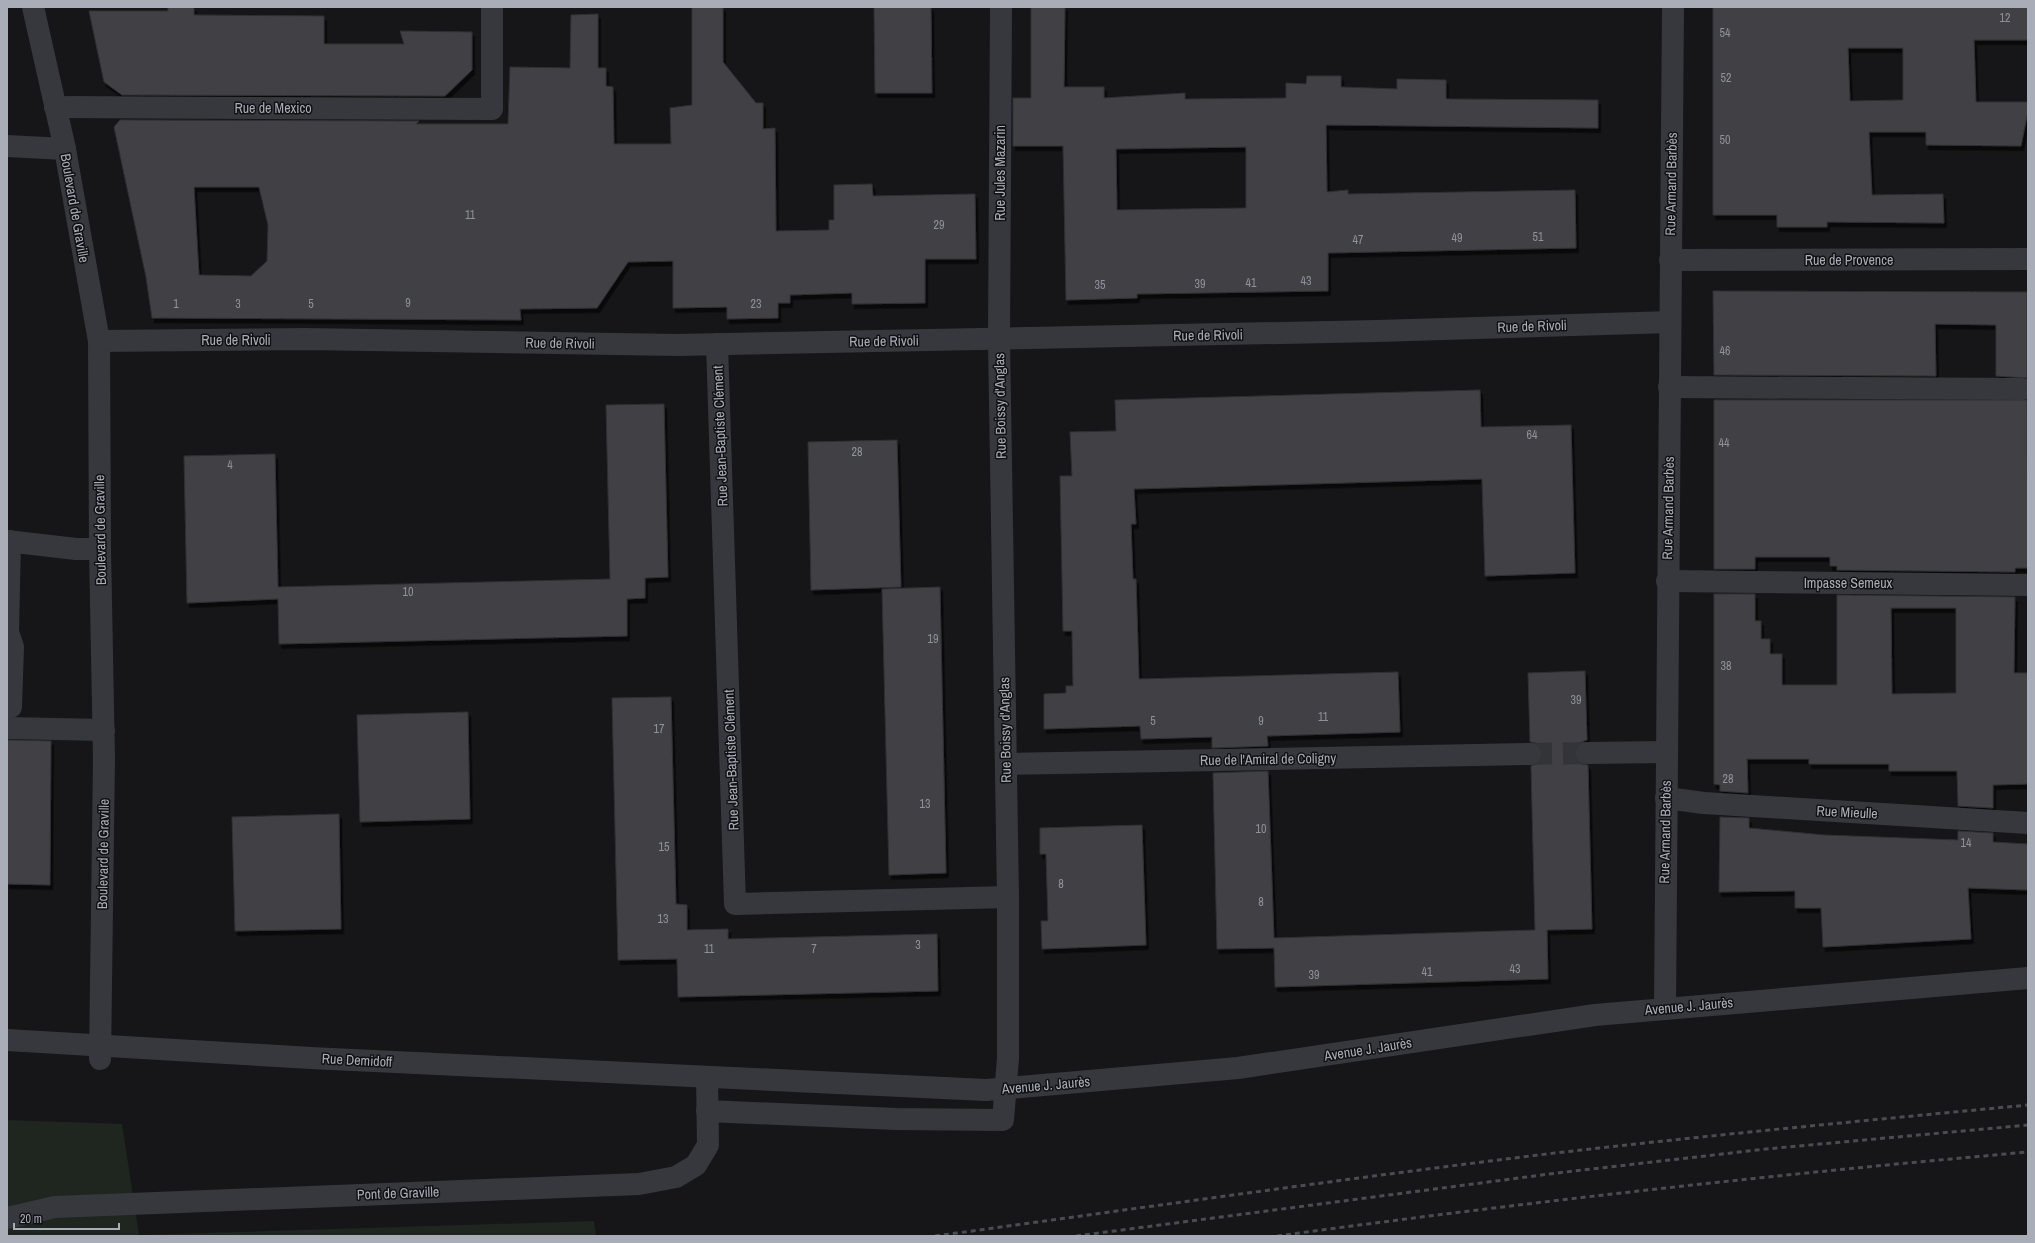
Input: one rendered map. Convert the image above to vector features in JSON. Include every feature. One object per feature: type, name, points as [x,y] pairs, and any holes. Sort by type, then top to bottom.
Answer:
[{"type":"street","name":"Boulevard de Graville","points":[[33,7],[65,149],[99,341],[100,549],[104,730],[100,1052]]},
{"type":"street","name":"Rue de Mexico","points":[[55,107],[492,109],[492,7]]},
{"type":"street","name":"Rue Jules Mazarin","points":[[999,339],[1001,7]]},
{"type":"street","name":"Rue Armand Barbès","points":[[1665,1008],[1667,582],[1673,7]]},
{"type":"street","points":[[7,146],[65,149]]},
{"type":"street","name":"Rue de Provence","points":[[1670,260],[2028,259]]},
{"type":"street","name":"Rue de Rivoli","points":[[99,341],[305,339],[717,344],[999,339],[1670,322]]},
{"type":"street","name":"Rue Boissy d'Anglas","points":[[707,1112],[896,1119],[1003,1120],[1008,1058],[1008,897],[999,339]]},
{"type":"street","name":"Rue Jean-Baptiste Clément","points":[[717,344],[736,904],[1008,897]]},
{"type":"street","points":[[1669,387],[2022,389]]},
{"type":"street","points":[[12,707],[13,647],[8,632],[9,541],[76,549],[100,549]]},
{"type":"street","name":"Impasse Semeux","points":[[1667,582],[2028,585]]},
{"type":"street","points":[[7,728],[104,730]]},
{"type":"street","points":[[1588,753],[1666,752]]},
{"type":"street","name":"Rue de l'Amiral de Coligny","points":[[1006,764],[1530,754]]},
{"type":"street","name":"Rue Mieulle","points":[[1666,798],[1704,803],[2028,823]]},
{"type":"street","name":"Avenue J. Jaurès","points":[[707,1077],[986,1090],[1238,1068],[1595,1015],[2028,978]]},
{"type":"street","name":"Rue Demidoff","points":[[7,1040],[100,1052],[707,1077]]},
{"type":"street","name":"Pont de Graville","points":[[7,1218],[55,1207],[639,1184],[676,1177],[696,1165],[708,1145],[707,1077]]},
{"type":"shaded area","points":[[7,1120],[122,1124],[139,1235],[594,1221],[596,1236],[7,1236]]},
{"type":"building","points":[[168,7],[194,7],[194,15],[324,16],[324,44],[404,44],[400,31],[472,32],[472,70],[445,96],[122,95],[104,82],[89,11],[168,11]]},
{"type":"building","points":[[692,7],[723,7],[723,62],[756,103],[763,103],[763,129],[775,128],[776,231],[829,230],[829,220],[834,220],[834,185],[872,184],[873,196],[975,194],[976,259],[925,259],[925,303],[852,304],[852,293],[790,295],[790,303],[778,303],[778,318],[727,319],[727,307],[673,308],[673,261],[628,262],[597,308],[520,309],[521,320],[152,318],[146,277],[114,127],[120,120],[419,121],[416,124],[508,124],[510,67],[570,68],[571,15],[598,14],[598,68],[606,68],[606,86],[613,87],[614,144],[671,144],[670,108],[692,105]],"holes":[[[194,187],[259,187],[268,225],[267,261],[251,276],[199,275]]]},
{"type":"building","points":[[874,7],[931,7],[932,93],[875,93]]},
{"type":"building","points":[[1031,7],[1065,7],[1064,87],[1104,87],[1104,98],[1185,93],[1185,99],[1286,98],[1286,83],[1306,84],[1307,76],[1341,76],[1341,87],[1397,89],[1397,79],[1446,80],[1446,99],[1598,100],[1598,128],[1326,125],[1327,192],[1348,190],[1348,194],[1575,190],[1576,248],[1328,253],[1328,291],[1137,294],[1137,298],[1066,300],[1063,146],[1013,146],[1013,98],[1031,98]],"holes":[[[1246,147],[1246,208],[1117,210],[1116,149]]]},
{"type":"building","points":[[1713,7],[2028,7],[2028,40],[1974,40],[1976,102],[2028,102],[2028,111],[2021,146],[1926,145],[1926,132],[1869,132],[1872,195],[1943,194],[1944,223],[1827,222],[1827,227],[1777,227],[1777,215],[1713,215]],"holes":[[[1848,48],[1903,48],[1903,100],[1850,101]]]},
{"type":"building","points":[[1713,291],[2027,292],[2027,378],[1996,376],[1996,325],[1935,324],[1936,376],[1714,375]]},
{"type":"building","points":[[1480,390],[1481,427],[1571,425],[1575,573],[1485,576],[1482,479],[1134,489],[1136,524],[1131,524],[1133,579],[1136,579],[1139,679],[1398,672],[1400,732],[1267,736],[1268,746],[1212,748],[1212,737],[1141,739],[1140,726],[1044,729],[1044,694],[1066,693],[1066,686],[1073,686],[1072,631],[1063,631],[1060,476],[1072,476],[1070,432],[1116,431],[1115,400]]},
{"type":"building","points":[[1714,400],[2027,400],[2028,568],[2015,568],[2015,572],[1837,570],[1837,566],[1830,566],[1830,557],[1755,557],[1755,569],[1714,569]]},
{"type":"building","points":[[664,404],[668,577],[645,578],[645,598],[627,599],[627,636],[279,644],[278,599],[187,603],[184,456],[275,454],[278,587],[610,579],[606,405]]},
{"type":"building","points":[[897,440],[901,587],[811,590],[808,442]]},
{"type":"building","points":[[940,587],[946,873],[889,875],[882,589]]},
{"type":"building","points":[[1714,594],[1755,594],[1755,621],[1761,621],[1761,639],[1770,639],[1770,654],[1782,654],[1782,685],[1837,685],[1837,595],[2015,597],[2014,673],[2028,673],[2028,784],[1993,785],[1993,808],[1958,806],[1957,771],[1889,771],[1889,764],[1809,764],[1809,759],[1747,759],[1748,793],[1720,791],[1720,785],[1714,784]],"holes":[[[1891,608],[1956,608],[1956,693],[1892,694]]]},
{"type":"building","points":[[1585,671],[1587,740],[1581,742],[1576,747],[1575,754],[1576,759],[1581,764],[1588,765],[1592,929],[1547,930],[1548,979],[1275,987],[1274,948],[1217,949],[1213,773],[1268,771],[1274,938],[1535,930],[1531,766],[1537,764],[1541,760],[1542,753],[1541,748],[1536,743],[1530,742],[1528,673]]},
{"type":"building","points":[[671,697],[676,904],[687,905],[687,930],[728,929],[728,939],[937,934],[938,991],[678,997],[677,959],[618,960],[612,698]]},
{"type":"building","points":[[468,712],[470,819],[360,822],[357,715]]},
{"type":"building","points":[[7,740],[51,741],[50,885],[7,884]]},
{"type":"building","points":[[339,814],[341,929],[235,931],[232,817]]},
{"type":"building","points":[[1720,817],[1749,818],[1749,828],[1824,835],[1958,840],[1958,831],[1993,833],[1993,842],[2028,844],[2028,890],[1968,888],[1971,939],[1823,947],[1821,908],[1795,908],[1795,891],[1719,892]]},
{"type":"building","points":[[1142,825],[1146,945],[1042,949],[1041,921],[1048,921],[1046,854],[1040,854],[1040,828]]},
{"type":"tunnel","points":[[1530,754],[1587,753]]},
{"type":"railway","points":[[935,1236],[1555,1153],[2028,1105]]},
{"type":"railway","points":[[1076,1236],[1557,1173],[1766,1149],[2028,1125]]},
{"type":"railway","points":[[1277,1236],[1652,1190],[2028,1152]]}]
